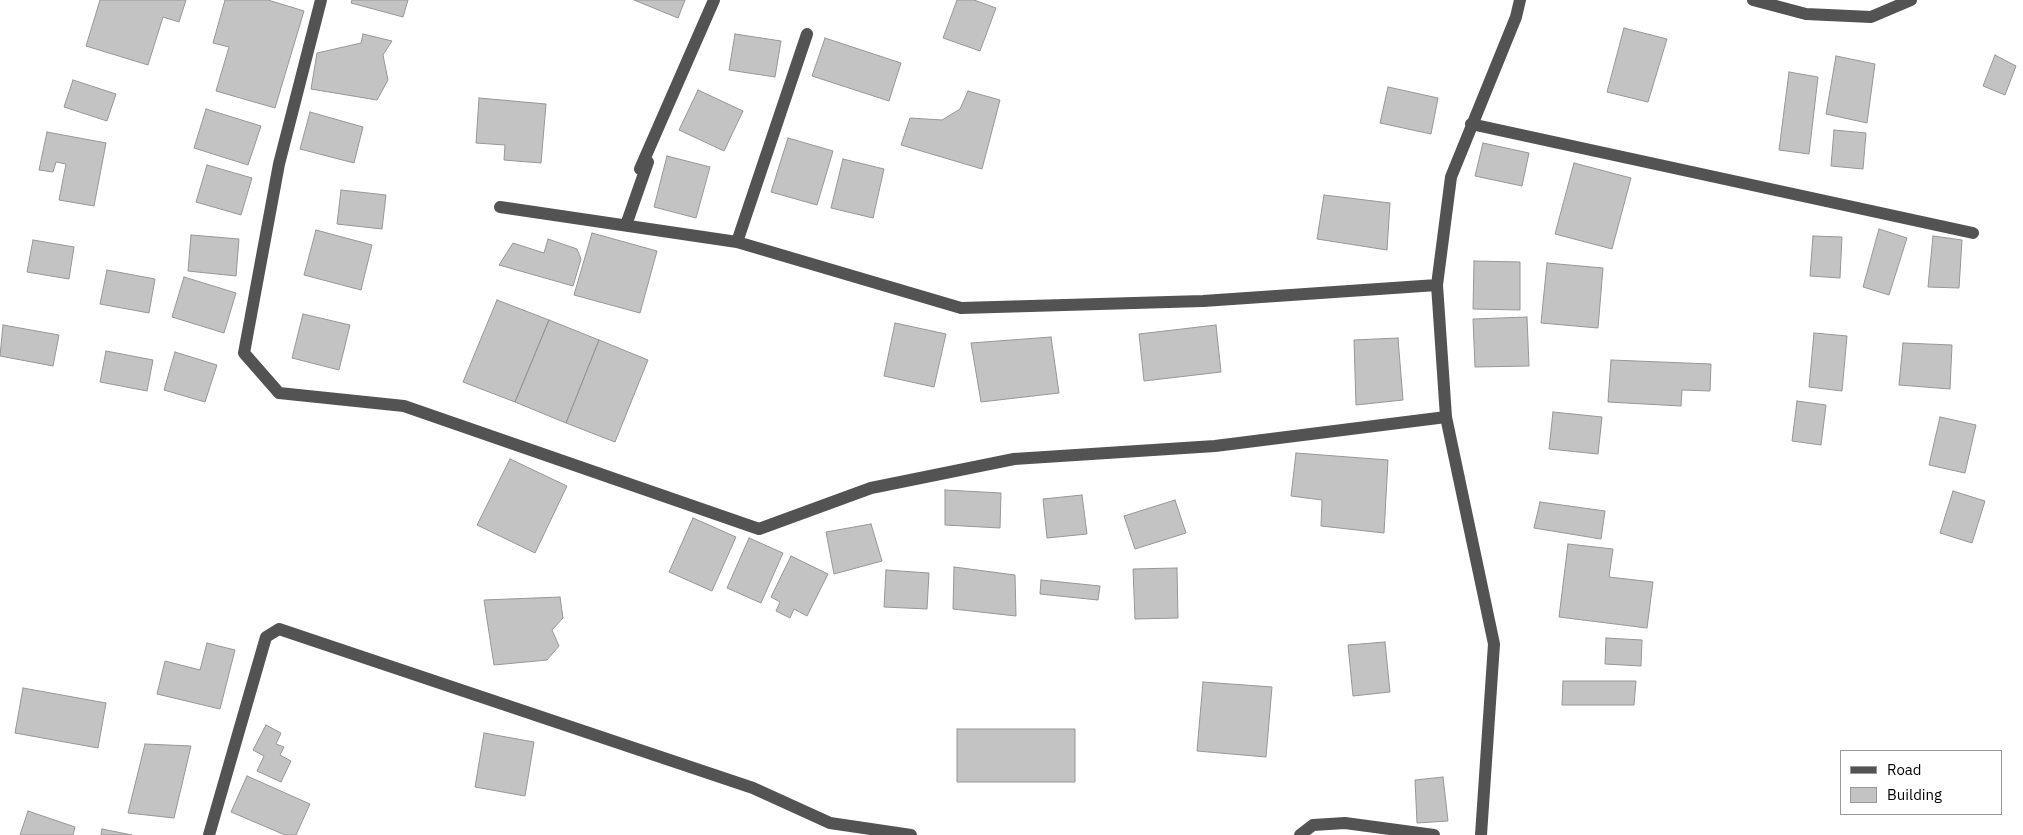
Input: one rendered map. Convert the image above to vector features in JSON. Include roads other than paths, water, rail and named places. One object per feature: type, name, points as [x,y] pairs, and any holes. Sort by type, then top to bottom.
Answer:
[{"type":"street","points":[[321,0],[279,164],[244,352],[279,394],[404,406],[759,529],[872,488],[1014,459],[1215,446],[1446,417]]},
{"type":"street","points":[[640,169],[714,0]]},
{"type":"street","points":[[1481,835],[1494,644],[1446,417],[1437,285],[1451,177],[1516,17],[1520,0]]},
{"type":"street","points":[[1753,0],[1806,14],[1871,17],[1911,0]]},
{"type":"street","points":[[737,242],[807,34]]},
{"type":"street","points":[[626,225],[670,101]]},
{"type":"street","points":[[1471,124],[1973,233]]},
{"type":"street","points":[[500,207],[737,242],[961,308],[1203,301],[1437,285]]},
{"type":"street","points":[[208,835],[266,637],[279,629],[753,788],[830,823],[911,835]]},
{"type":"street","points":[[1300,835],[1313,826],[1345,823],[1434,835]]}]
